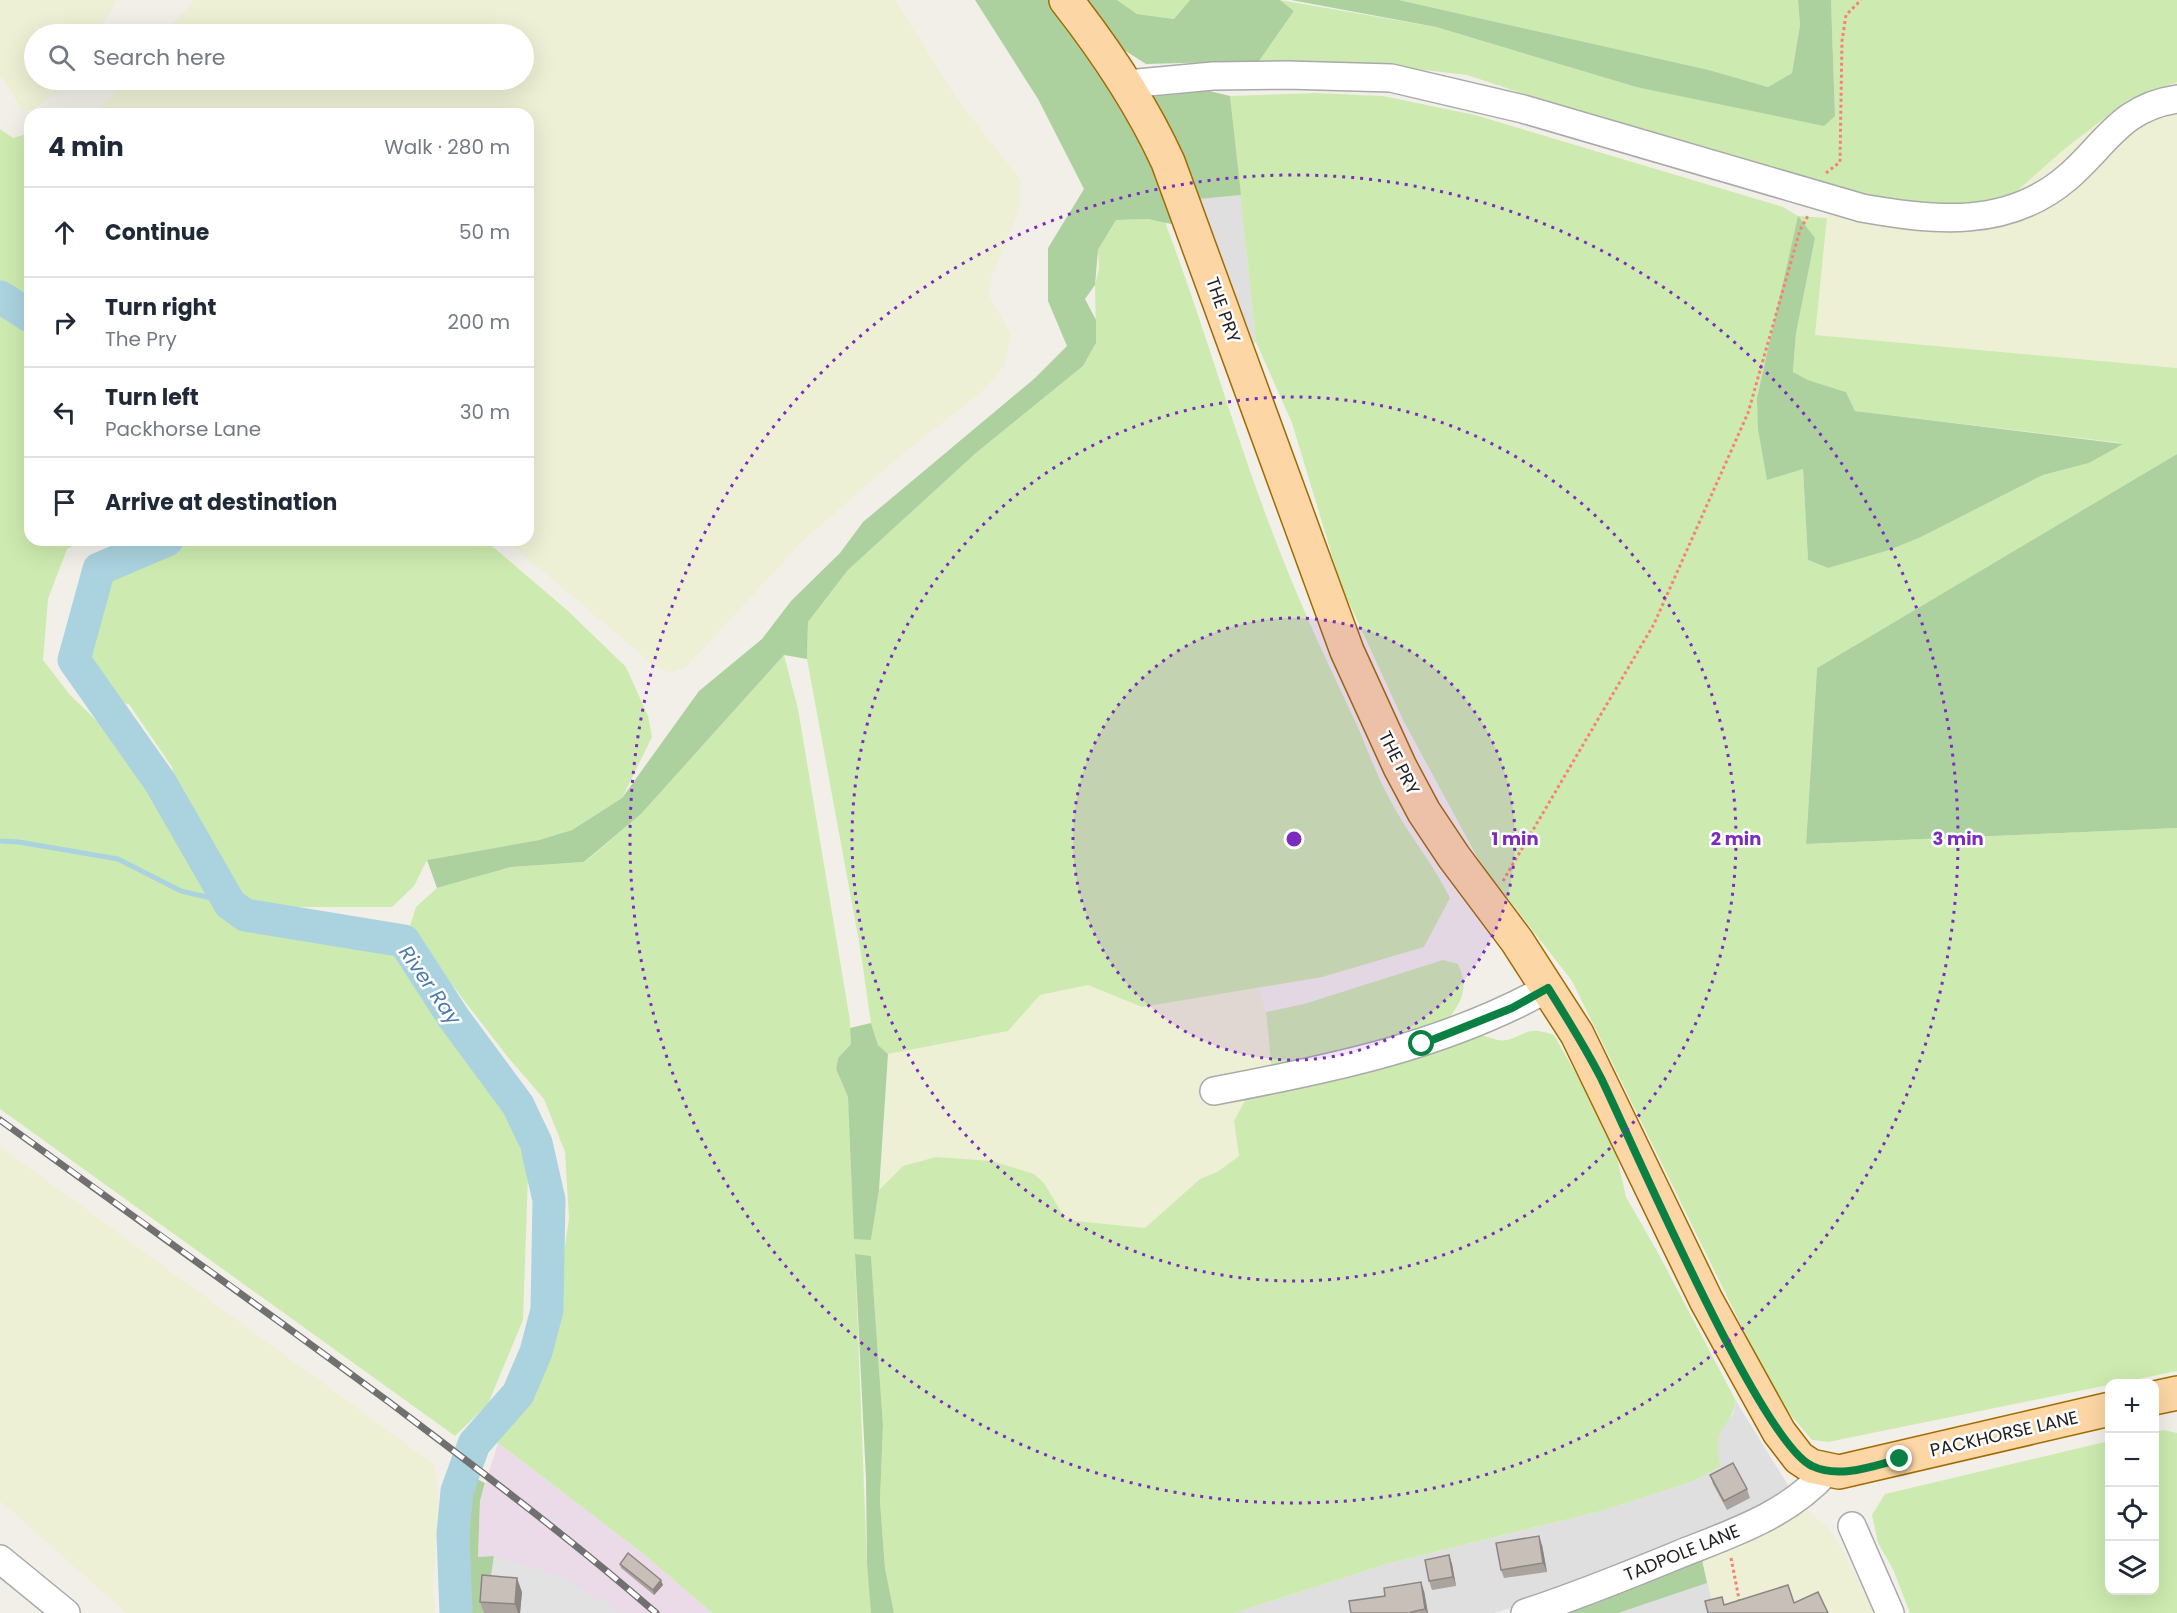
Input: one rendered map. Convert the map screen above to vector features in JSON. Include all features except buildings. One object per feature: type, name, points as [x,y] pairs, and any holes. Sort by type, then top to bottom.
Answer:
[{"type":"main road","name":"THE PRY","points":[[1066,0],[1127,84],[1150,122],[1168,162],[1339,629],[1373,711],[1424,812],[1548,988],[1577,1034],[1600,1077],[1706,1300],[1752,1387],[1779,1432],[1799,1458],[1827,1472]]},
{"type":"main road","points":[[2159,1397],[2177,1393]]},
{"type":"main road","name":"PACKHORSE LANE","points":[[1827,1472],[1871,1466],[2105,1410]]},
{"type":"street","points":[[1127,84],[1213,76],[1287,75],[1391,78],[1523,109],[1822,197],[1915,218],[1960,219],[1990,216],[2038,200],[2068,177],[2117,124],[2139,110],[2162,101],[2177,99]]},
{"type":"street","points":[[1214,1091],[1367,1060],[1422,1044],[1512,1008],[1548,988]]},
{"type":"street","name":"TADPOLE LANE","points":[[1524,1613],[1636,1572],[1773,1515],[1798,1500],[1827,1472]]},
{"type":"street","points":[[1852,1526],[1890,1613]]},
{"type":"street","points":[[0,1559],[66,1613]]},
{"type":"path","points":[[1487,901],[1502,883],[1654,624],[1748,413],[1800,230],[1822,197],[1823,176],[1840,162],[1842,42],[1846,15],[1861,0]]},
{"type":"path","points":[[1727,1535],[1742,1613]]},
{"type":"shaded area","points":[[1241,195],[1256,342],[1249,345],[1189,200]]},
{"type":"shaded area","points":[[1736,1401],[1791,1490],[1730,1522],[1521,1605],[1494,1613],[1234,1613],[1390,1563],[1605,1510],[1694,1481],[1721,1466],[1716,1448],[1717,1435],[1733,1414]]},
{"type":"shaded area","points":[[498,1443],[641,1552],[712,1613],[485,1613],[478,1557],[480,1501]]},
{"type":"shaded area","points":[[494,1556],[561,1577],[622,1613],[520,1613],[522,1592],[490,1589]]},
{"type":"shaded area","points":[[1702,1560],[1715,1613],[1561,1613],[1635,1586]]},
{"type":"green space","points":[[0,0],[117,0],[103,24],[24,24],[24,90],[58,90],[35,108],[24,108],[23,111],[0,75]]},
{"type":"green space","points":[[194,0],[895,0],[959,102],[1021,180],[1020,209],[992,276],[989,295],[1011,334],[1005,365],[982,392],[905,452],[804,540],[686,667],[671,673],[653,665],[513,546],[534,546],[534,108],[100,108],[116,90],[534,90],[534,24],[173,24]]},
{"type":"green space","points":[[975,0],[1051,0],[1113,83],[1179,217],[1171,224],[1148,219],[1116,220],[1098,250],[1095,285],[1085,299],[1096,320],[1096,343],[1083,366],[976,453],[848,570],[808,622],[807,659],[784,655],[641,814],[584,862],[511,867],[437,888],[427,860],[539,840],[572,830],[622,798],[699,691],[762,639],[791,601],[840,553],[863,522],[1035,378],[1067,346],[1048,301],[1048,248],[1084,189],[1038,99]]},
{"type":"green space","points":[[1082,0],[1117,0],[1137,14],[1174,19],[1190,0],[1280,0],[1294,11],[1259,61],[1146,64],[1121,48]]},
{"type":"green space","points":[[1117,0],[1190,0],[1174,19],[1137,14]]},
{"type":"green space","points":[[1280,0],[1436,27],[1636,87],[1835,116],[1831,0],[2177,0],[2177,82],[2129,99],[2062,151],[2015,193],[1987,210],[1943,210],[1830,191],[1761,172],[1467,75],[1424,70],[1413,74],[1259,61],[1294,11]]},
{"type":"green space","points":[[1291,0],[1399,0],[1709,70],[1768,87],[1792,73],[1800,25],[1798,0],[1831,0],[1835,116],[1824,126],[1636,87],[1436,27]]},
{"type":"green space","points":[[1399,0],[1798,0],[1800,25],[1792,73],[1768,87],[1709,70]]},
{"type":"green space","points":[[2177,82],[2177,368],[1815,335],[1830,191],[2015,193],[2062,151],[2129,99]]},
{"type":"green space","points":[[1209,91],[1230,96],[1241,195],[1189,200],[1150,97]]},
{"type":"green space","points":[[1317,93],[1383,96],[1475,115],[1783,207],[1798,216],[1827,218],[1815,335],[2177,368],[2177,454],[1817,668],[1806,844],[2177,828],[2177,1371],[2138,1379],[2105,1379],[2105,1386],[1828,1442],[1812,1440],[1778,1400],[1572,981],[1481,864],[1403,720],[1341,585],[1292,423],[1256,342],[1230,96]],"holes":[[[1796,333],[1793,372],[1808,380],[1846,392],[1855,411],[2121,443],[2089,463],[2043,475],[1921,537],[1828,568],[1808,560],[1803,468],[1757,398]]]},
{"type":"green space","points":[[0,129],[13,138],[24,135],[24,303],[0,289]]},
{"type":"green space","points":[[1798,216],[1815,238],[1796,333],[1793,372],[1808,380],[1846,392],[1855,411],[2123,444],[2089,463],[2043,475],[1921,537],[1889,550],[1828,568],[1808,560],[1803,469],[1767,480],[1758,429],[1757,398]]},
{"type":"green space","points":[[1148,219],[1165,222],[1266,516],[1308,620],[1387,794],[1450,898],[1424,947],[1322,977],[1142,1007],[1088,985],[1040,995],[1008,1031],[888,1054],[878,1045],[871,1023],[860,947],[807,659],[808,622],[848,570],[976,453],[1083,366],[1096,343],[1095,285],[1099,268],[1098,250],[1116,220]]},
{"type":"green space","points":[[0,316],[24,328],[24,546],[73,546],[67,549],[48,599],[43,660],[70,695],[126,749],[190,861],[229,914],[399,951],[508,1109],[528,1175],[523,1320],[488,1404],[455,1436],[0,1109]]},
{"type":"green space","points":[[2177,454],[2177,828],[1806,844],[1817,668]]},
{"type":"green space","points":[[174,546],[492,546],[568,611],[626,667],[648,716],[652,737],[622,798],[572,830],[539,840],[427,860],[414,886],[392,907],[263,907],[238,895],[178,792],[172,767],[129,704],[115,702],[79,658],[102,572],[164,553]]},
{"type":"green space","points":[[784,655],[798,709],[850,1021],[851,1044],[838,1058],[836,1069],[848,1097],[852,1154],[871,1240],[879,1190],[903,1166],[936,1157],[992,1161],[1034,1174],[1044,1183],[1066,1220],[1145,1228],[1200,1179],[1219,1171],[1239,1156],[1234,1121],[1249,1093],[1478,1034],[1496,1040],[1507,1040],[1533,1031],[1545,1032],[1554,1035],[1588,1095],[1616,1153],[1626,1197],[1736,1401],[1733,1412],[1719,1436],[1718,1453],[1721,1466],[1694,1481],[1605,1510],[1390,1563],[1234,1613],[894,1613],[885,1568],[880,1501],[883,1425],[871,1257],[855,1254],[867,1564],[872,1613],[712,1613],[641,1552],[498,1443],[494,1429],[538,1384],[550,1350],[569,1218],[565,1152],[544,1099],[507,1056],[409,929],[416,907],[437,888],[511,867],[585,862],[641,814]]},
{"type":"green space","points":[[1443,960],[1458,964],[1463,982],[1462,996],[1445,1025],[1272,1072],[1266,1012],[1304,1004]]},
{"type":"green space","points":[[1088,985],[1142,1007],[1258,987],[1266,1012],[1272,1072],[1234,1121],[1239,1156],[1219,1171],[1200,1179],[1145,1228],[1065,1220],[1044,1183],[903,1166],[879,1190],[888,1054],[1008,1031],[1040,995]]},
{"type":"green space","points":[[871,1023],[878,1045],[888,1054],[879,1190],[871,1240],[854,1239],[848,1097],[836,1069],[838,1058],[851,1044],[850,1028]]},
{"type":"green space","points":[[0,1146],[435,1465],[439,1507],[433,1589],[436,1613],[126,1613],[0,1501]]},
{"type":"green space","points":[[855,1254],[871,1256],[883,1425],[880,1501],[885,1568],[894,1613],[871,1613],[867,1564],[866,1479]]},
{"type":"green space","points":[[2159,1431],[2177,1433],[2177,1613],[1910,1613],[1893,1569],[1878,1543],[1872,1515],[1885,1494],[2105,1442],[2105,1595],[2159,1595]]},
{"type":"green space","points":[[471,1476],[485,1483],[480,1501],[478,1557],[494,1556],[485,1613],[465,1613],[463,1506]]},
{"type":"green space","points":[[1807,1510],[1828,1528],[1845,1554],[1874,1613],[1715,1613],[1702,1560],[1757,1537]]},
{"type":"green space","points":[[1702,1560],[1707,1583],[1618,1613],[1561,1613]]},
{"type":"waterway","name":"River Ray","points":[[0,297],[24,312]]},
{"type":"waterway","name":"River Ray","points":[[153,546],[99,569],[74,660],[160,782],[230,904],[245,915],[404,941],[453,1017],[518,1105],[536,1143],[549,1200],[547,1310],[536,1352],[518,1394],[474,1444],[457,1491],[453,1534],[456,1613]]},
{"type":"waterway","points":[[0,841],[19,842],[118,859],[181,891],[228,902]]},
{"type":"railway","points":[[0,1120],[389,1402],[557,1531],[656,1613]]},
{"type":"route","points":[[1422,1044],[1512,1008],[1548,988],[1577,1034],[1600,1077],[1706,1300],[1752,1387],[1789,1446],[1799,1458],[1827,1472],[1853,1470],[1900,1459]]}]
